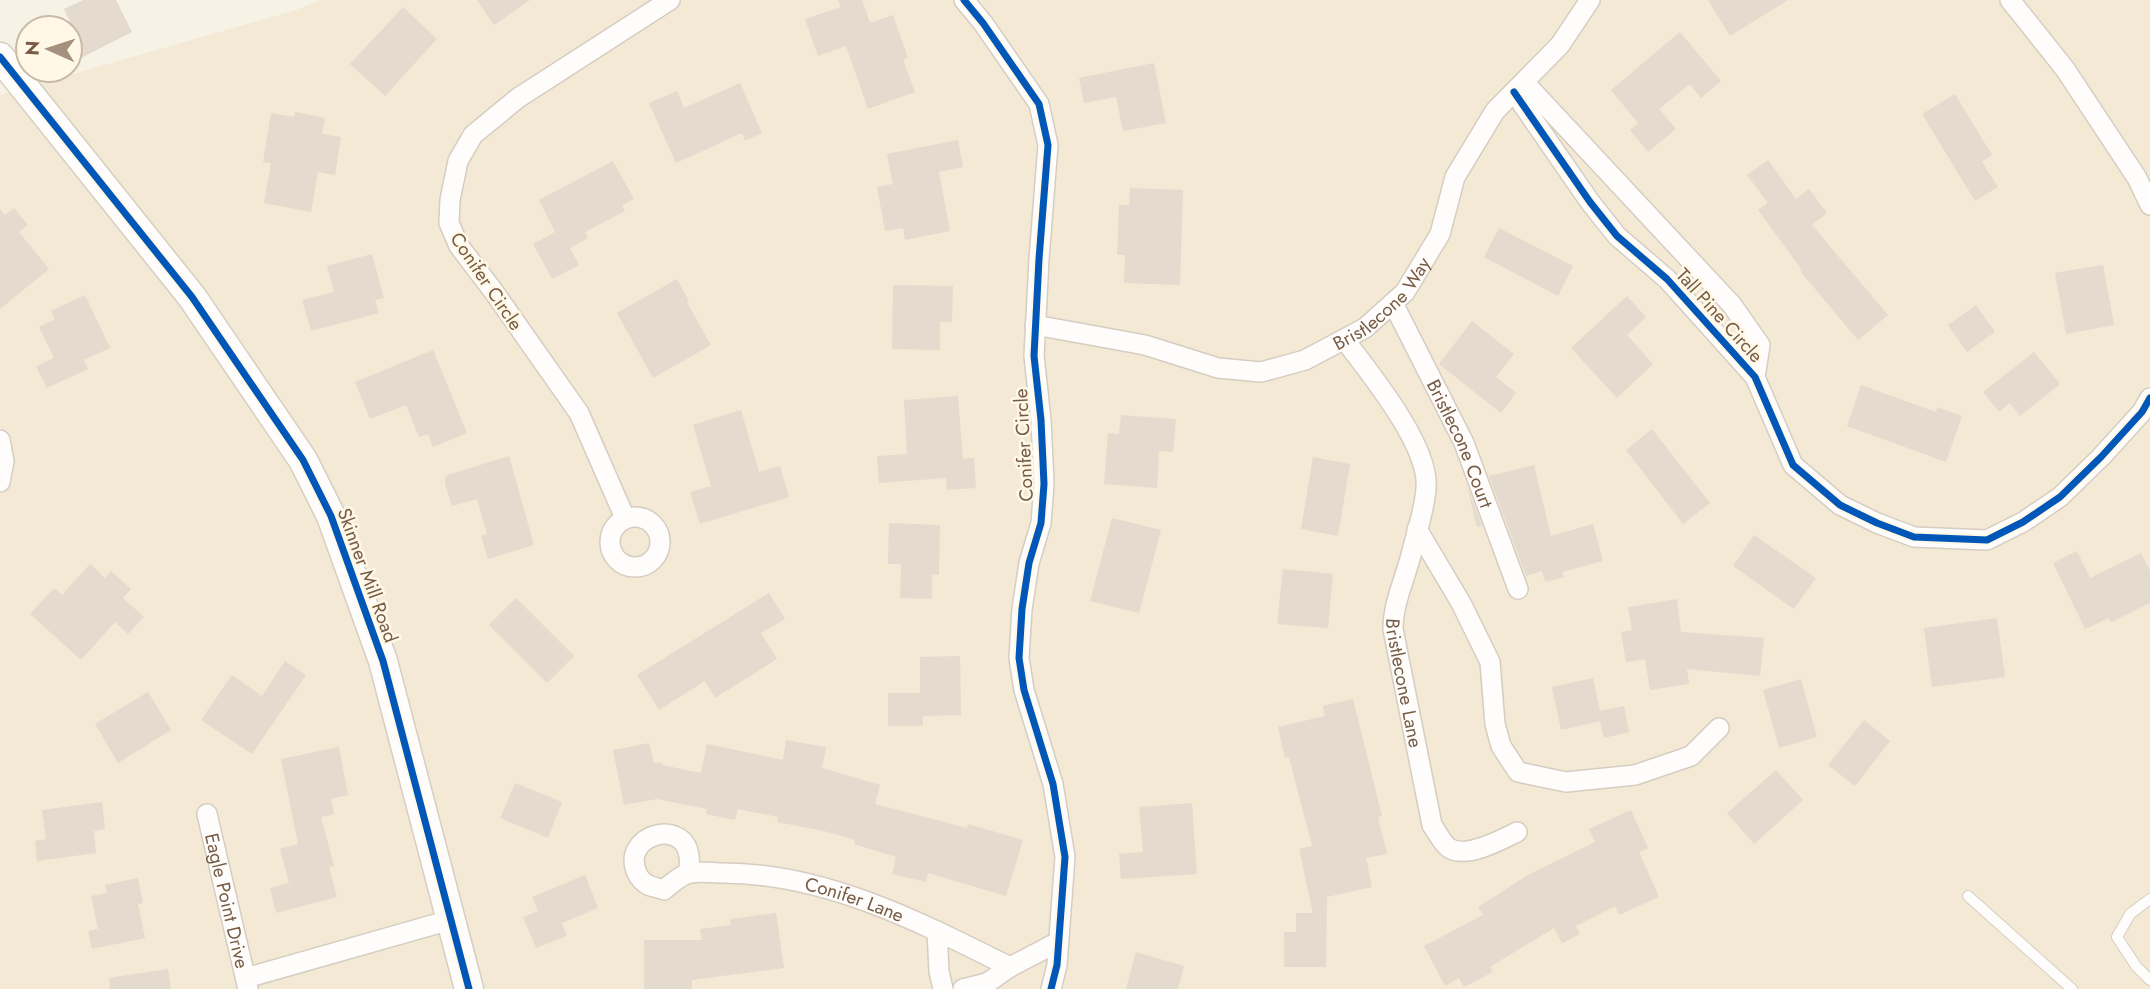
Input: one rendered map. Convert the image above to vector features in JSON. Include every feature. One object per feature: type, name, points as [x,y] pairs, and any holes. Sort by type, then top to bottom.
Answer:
[{"type":"street","name":"Conifer Circle","points":[[625,518],[579,413],[459,246],[449,223],[450,200],[458,161],[473,135],[518,98],[670,0]]},
{"type":"street","name":"Conifer Circle","points":[[964,0],[1039,104],[1048,145],[1034,356],[1044,484],[1041,523],[1029,563],[1022,609],[1019,658],[1024,690],[1053,784],[1065,857],[1057,965],[1051,989]]},
{"type":"street","name":"Bristlecone Way","points":[[1035,325],[1145,345],[1218,368],[1261,372],[1305,360],[1365,328],[1405,292],[1440,234],[1455,177],[1495,111],[1560,45],[1590,0]]},
{"type":"street","points":[[2010,0],[2065,69],[2149,199]]},
{"type":"street","name":"Skinner Mill Road","points":[[0,57],[192,297],[303,460],[331,516],[383,662],[469,989]]},
{"type":"street","name":"Tall Pine Circle","points":[[1519,87],[1732,305],[1760,345],[1755,377]]},
{"type":"street","name":"Tall Pine Circle","points":[[1519,87],[1590,202],[1617,236],[1667,279],[1755,377],[1793,465],[1840,505],[1914,537],[1987,540],[2023,522],[2060,497],[2142,412],[2150,398]]},
{"type":"street","name":"Bristlecone Court","points":[[1393,303],[1464,443],[1518,589]]},
{"type":"street","name":"Bristlecone Lane","points":[[1344,340],[1384,392],[1418,449],[1427,486],[1412,554],[1393,616],[1393,629],[1432,825],[1449,848],[1458,851],[1481,848],[1517,832]]},
{"type":"street","points":[[0,440],[4,461],[0,482]]},
{"type":"street","points":[[1417,529],[1461,603],[1490,662],[1495,724],[1501,746],[1518,772],[1566,782],[1635,775],[1690,756],[1720,728]]},
{"type":"street","name":"Eagle Point Drive","points":[[207,814],[247,983]]},
{"type":"street","name":"Conifer Lane","points":[[688,873],[745,873],[785,877],[827,888],[880,906],[1010,967]]},
{"type":"street","points":[[247,983],[450,920]]},
{"type":"street","points":[[937,931],[939,971],[943,989]]},
{"type":"street","points":[[962,989],[987,983],[1010,967],[1058,942]]},
{"type":"lane","points":[[1968,895],[2072,989]]},
{"type":"lane","points":[[2150,900],[2130,914],[2117,937],[2136,966],[2150,980]]},
{"type":"shaded area","points":[[320,0],[2150,0],[2150,989],[0,989],[0,95],[38,84],[84,84],[84,71],[293,11]]},
{"type":"building","points":[[83,0],[116,0],[132,32],[84,56],[84,14],[66,14],[64,9]]},
{"type":"building","points":[[477,0],[530,0],[494,25]]},
{"type":"building","points":[[838,0],[862,0],[870,23],[893,15],[908,58],[903,60],[915,92],[868,109],[846,46],[818,56],[805,19],[841,7]]},
{"type":"building","points":[[1708,0],[1788,0],[1730,36]]},
{"type":"building","points":[[403,7],[437,39],[385,96],[350,64]]},
{"type":"building","points":[[1680,32],[1721,81],[1701,98],[1690,84],[1659,109],[1676,129],[1648,152],[1630,130],[1638,123],[1611,90]]},
{"type":"building","points":[[1154,63],[1166,123],[1123,131],[1116,97],[1084,103],[1079,78]]},
{"type":"building","points":[[740,83],[762,133],[745,141],[742,133],[676,163],[649,103],[677,91],[684,108]]},
{"type":"building","points":[[1955,94],[1992,155],[1982,162],[1998,187],[1975,201],[1922,114]]},
{"type":"building","points":[[295,112],[325,118],[322,134],[341,137],[335,175],[318,172],[311,212],[264,203],[271,163],[263,162],[271,113],[294,117]]},
{"type":"building","points":[[958,140],[963,167],[939,172],[950,231],[905,240],[903,228],[885,231],[877,187],[893,184],[887,154]]},
{"type":"building","points":[[1768,160],[1796,199],[1809,189],[1827,213],[1812,225],[1888,315],[1858,340],[1800,271],[1802,270],[1758,210],[1768,203],[1747,175]]},
{"type":"building","points":[[613,161],[634,199],[622,205],[625,211],[585,232],[588,238],[570,248],[579,265],[552,279],[533,244],[555,232],[539,200]]},
{"type":"building","points":[[1130,188],[1183,190],[1180,285],[1124,283],[1125,255],[1117,255],[1119,205],[1129,205]]},
{"type":"building","points":[[14,208],[28,225],[19,232],[49,269],[0,309],[0,209],[5,215]]},
{"type":"building","points":[[1499,228],[1573,266],[1558,296],[1484,257]]},
{"type":"building","points":[[372,254],[384,298],[375,300],[379,313],[311,331],[302,300],[334,292],[327,266]]},
{"type":"building","points":[[2103,265],[2114,325],[2066,334],[2055,273]]},
{"type":"building","points":[[677,279],[711,345],[653,378],[617,313]]},
{"type":"building","points":[[893,285],[953,286],[952,322],[940,322],[940,350],[892,349]]},
{"type":"building","points":[[85,295],[110,348],[84,360],[88,369],[47,388],[36,366],[54,358],[39,327],[55,319],[51,311]]},
{"type":"building","points":[[1627,296],[1646,317],[1627,335],[1653,364],[1617,398],[1571,348]]},
{"type":"building","points":[[1976,305],[1995,332],[1967,352],[1948,325]]},
{"type":"building","points":[[1472,321],[1514,354],[1496,377],[1516,393],[1501,413],[1439,364]]},
{"type":"building","points":[[433,350],[467,433],[433,447],[428,434],[419,437],[406,405],[370,419],[355,382]]},
{"type":"building","points":[[2034,352],[2060,384],[2020,416],[2010,403],[1999,412],[1983,392]]},
{"type":"building","points":[[1861,385],[1936,412],[1937,407],[1962,416],[1946,462],[1847,426]]},
{"type":"building","points":[[958,396],[963,459],[974,458],[976,488],[947,490],[946,478],[879,483],[877,456],[907,454],[904,400]]},
{"type":"building","points":[[741,410],[759,472],[780,466],[789,497],[700,524],[690,492],[711,486],[693,425]]},
{"type":"building","points":[[1121,415],[1176,419],[1173,452],[1159,451],[1157,488],[1104,484],[1108,433],[1119,434]]},
{"type":"building","points":[[1652,429],[1710,503],[1683,524],[1626,450]]},
{"type":"building","points":[[509,456],[534,545],[488,559],[481,536],[487,534],[477,499],[452,506],[445,476]]},
{"type":"building","points":[[1313,457],[1350,464],[1338,536],[1301,529]]},
{"type":"building","points":[[1534,465],[1551,536],[1593,524],[1603,561],[1562,572],[1564,577],[1545,582],[1542,571],[1526,576],[1489,476]]},
{"type":"building","points":[[1467,486],[1482,526],[1477,527]]},
{"type":"building","points":[[1112,518],[1161,530],[1139,613],[1090,601]]},
{"type":"building","points":[[889,523],[940,525],[939,575],[932,574],[932,599],[900,598],[901,564],[888,564]]},
{"type":"building","points":[[1754,535],[1816,578],[1794,609],[1733,566]]},
{"type":"building","points":[[2077,551],[2090,578],[2141,553],[2150,571],[2150,603],[2111,622],[2109,618],[2085,629],[2053,563]]},
{"type":"building","points":[[90,564],[105,578],[111,571],[131,589],[123,598],[144,617],[128,634],[115,622],[81,660],[30,614],[54,588],[62,595]]},
{"type":"building","points":[[1283,569],[1333,574],[1328,628],[1277,624]]},
{"type":"building","points":[[769,593],[785,619],[761,633],[777,659],[715,698],[705,681],[659,710],[637,675]]},
{"type":"building","points":[[516,598],[574,656],[547,683],[489,625]]},
{"type":"building","points":[[1677,599],[1681,632],[1764,638],[1760,676],[1687,669],[1689,684],[1650,690],[1645,659],[1626,662],[1621,632],[1632,630],[1628,607]]},
{"type":"building","points":[[1997,618],[2005,677],[1932,687],[1924,628]]},
{"type":"building","points":[[960,656],[961,715],[923,716],[923,726],[888,726],[888,693],[920,693],[920,657]]},
{"type":"building","points":[[285,661],[306,675],[252,754],[201,720],[232,675],[262,696]]},
{"type":"building","points":[[1593,678],[1600,711],[1624,706],[1629,732],[1604,738],[1600,721],[1561,730],[1552,687]]},
{"type":"building","points":[[1801,679],[1817,737],[1779,748],[1763,690]]},
{"type":"building","points":[[148,692],[171,730],[118,763],[95,724]]},
{"type":"building","points":[[1353,699],[1382,816],[1378,817],[1387,854],[1366,858],[1372,887],[1327,897],[1326,967],[1284,967],[1284,932],[1296,932],[1296,913],[1313,913],[1299,849],[1312,846],[1289,757],[1285,758],[1278,727],[1325,716],[1323,706]]},
{"type":"building","points":[[1864,720],[1890,741],[1855,786],[1828,765]]},
{"type":"building","points":[[786,740],[826,747],[822,768],[880,785],[875,804],[967,828],[968,824],[1023,840],[1006,896],[928,873],[926,882],[892,874],[896,857],[854,844],[855,840],[777,822],[778,817],[738,809],[735,820],[706,814],[707,809],[657,799],[624,805],[613,750],[649,743],[654,763],[662,762],[662,765],[701,773],[707,744],[783,760]]},
{"type":"building","points":[[339,747],[348,795],[331,799],[334,814],[321,817],[334,866],[329,867],[337,897],[276,913],[270,888],[289,883],[280,849],[298,844],[281,759]]},
{"type":"building","points":[[1776,770],[1803,800],[1754,844],[1727,813]]},
{"type":"building","points":[[515,783],[562,802],[548,838],[500,818]]},
{"type":"building","points":[[102,802],[105,829],[94,831],[96,853],[37,861],[35,841],[46,839],[42,810]]},
{"type":"building","points":[[1192,803],[1197,874],[1121,879],[1119,854],[1143,852],[1139,807]]},
{"type":"building","points":[[1631,810],[1648,848],[1639,852],[1659,897],[1619,915],[1615,906],[1576,926],[1580,934],[1562,943],[1554,928],[1490,967],[1493,972],[1464,987],[1459,978],[1445,986],[1424,946],[1483,915],[1478,907],[1528,875],[1595,842],[1589,829]]},
{"type":"building","points":[[585,875],[598,908],[562,923],[567,936],[536,948],[523,917],[538,911],[532,897]]},
{"type":"building","points":[[138,878],[143,903],[138,904],[145,938],[92,949],[88,931],[98,929],[91,896],[107,893],[105,885]]},
{"type":"building","points":[[776,913],[784,968],[692,980],[692,989],[644,989],[644,940],[702,940],[700,929],[731,925],[730,919]]},
{"type":"building","points":[[1136,952],[1184,966],[1178,989],[1126,989]]},
{"type":"building","points":[[168,969],[171,989],[110,989],[109,978]]},
{"type":"cycle path","points":[[964,0],[1039,104],[1048,145],[1034,356],[1044,484],[1041,523],[1029,563],[1022,609],[1019,658],[1024,690],[1053,784],[1065,857],[1057,965],[1051,989]]},
{"type":"cycle path","points":[[0,57],[192,297],[303,460],[331,516],[383,661],[469,989]]},
{"type":"cycle path","points":[[1514,92],[1590,202],[1617,236],[1667,279],[1755,377],[1793,465],[1840,505],[1877,523],[1914,537],[1987,540],[2023,522],[2060,497],[2142,412],[2150,398]]}]
